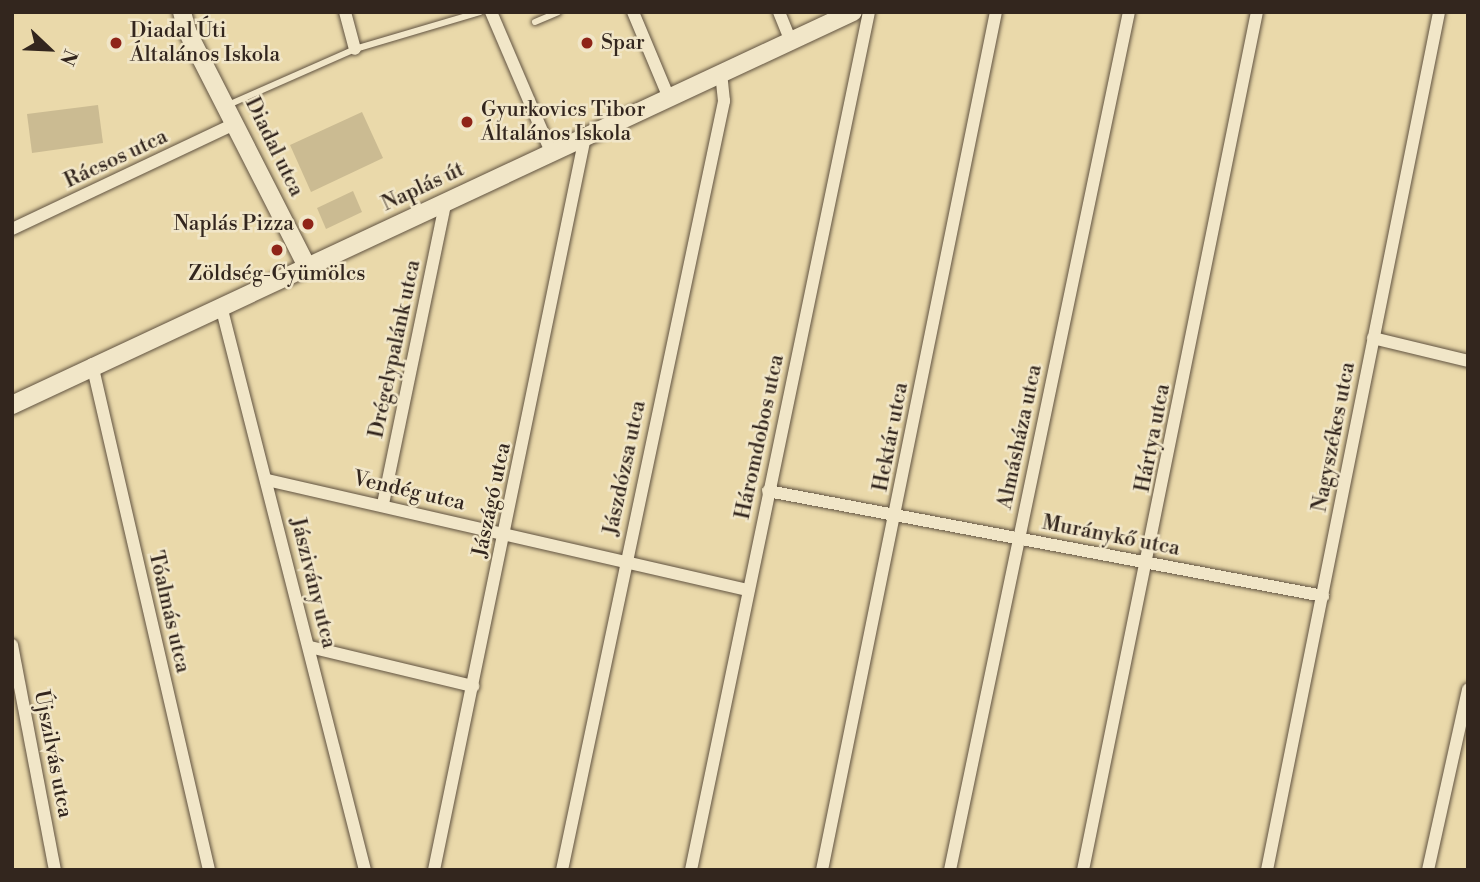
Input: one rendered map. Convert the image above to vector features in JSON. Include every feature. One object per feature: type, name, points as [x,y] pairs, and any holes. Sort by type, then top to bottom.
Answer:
[{"type":"street","name":"Diadal utca","points":[[182,12],[187,31],[228,105],[306,265]]},
{"type":"street","points":[[345,12],[355,48]]},
{"type":"street","points":[[491,12],[552,153]]},
{"type":"street","points":[[633,12],[669,98]]},
{"type":"street","points":[[779,12],[791,41]]},
{"type":"street","name":"Naplás út","points":[[12,404],[92,364],[853,12]]},
{"type":"street","name":"Háromdobos utca","points":[[691,870],[869,12]]},
{"type":"street","name":"Hektár utca","points":[[822,870],[996,12]]},
{"type":"street","name":"Almásháza utca","points":[[950,870],[1129,12]]},
{"type":"street","name":"Hártya utca","points":[[1083,870],[1257,12]]},
{"type":"street","name":"Nagyszékes utca","points":[[1267,870],[1440,12]]},
{"type":"street","name":"Jászdózsa utca","points":[[562,870],[724,101],[721,74]]},
{"type":"street","name":"Rácsos utca","points":[[12,229],[236,123]]},
{"type":"street","name":"Jászágó utca","points":[[434,870],[585,137]]},
{"type":"street","name":"Drégelypalánk utca","points":[[383,505],[446,201]]},
{"type":"street","name":"Jászivány utca","points":[[221,306],[365,870]]},
{"type":"street","points":[[1373,338],[1468,361]]},
{"type":"street","name":"Tóalmás utca","points":[[92,364],[208,870]]},
{"type":"street","name":"Vendég utca","points":[[267,480],[748,590]]},
{"type":"street","name":"Muránykő utca","points":[[768,491],[1323,597]]},
{"type":"street","name":"Újszilvás utca","points":[[12,645],[55,870]]},
{"type":"street","points":[[310,647],[473,686]]},
{"type":"street","points":[[1428,870],[1468,689]]},
{"type":"lane","points":[[228,105],[355,48],[480,12]]},
{"type":"lane","points":[[535,22],[558,12]]},
{"type":"shaded area","points":[[98,105],[103,143],[32,153],[27,114]]},
{"type":"shaded area","points":[[362,112],[383,158],[311,192],[290,145]]},
{"type":"shaded area","points":[[353,191],[362,212],[326,229],[317,208]]},
{"type":"place","name":"Diadal Úti Általános Iskola","points":[[116,43]]},
{"type":"place","name":"Spar","points":[[587,43]]},
{"type":"place","name":"Gyurkovics Tibor Általános Iskola","points":[[467,122]]},
{"type":"place","name":"Naplás Pizza","points":[[308,224]]},
{"type":"place","name":"Zöldség-Gyümölcs","points":[[277,250]]}]
